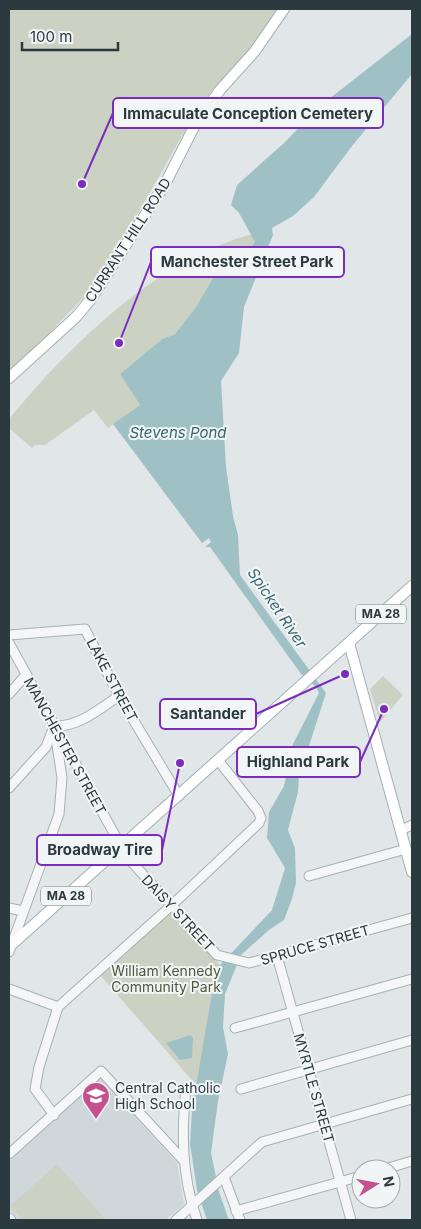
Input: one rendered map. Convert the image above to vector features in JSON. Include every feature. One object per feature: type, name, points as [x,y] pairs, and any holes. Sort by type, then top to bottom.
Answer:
[{"type":"main road","name":"CURRANT HILL ROAD","points":[[9,378],[76,317],[91,299],[164,184],[196,124],[220,90],[255,51],[284,9]]},
{"type":"main road","name":"MA 28","points":[[10,948],[412,586]]},
{"type":"main road","points":[[349,643],[409,853],[412,872]]},
{"type":"street","name":"LAKE STREET","points":[[9,635],[85,630],[120,696],[179,796]]},
{"type":"street","name":"MANCHESTER STREET","points":[[9,644],[121,847]]},
{"type":"street","points":[[9,694],[26,675]]},
{"type":"street","points":[[54,726],[66,727],[83,719],[120,696]]},
{"type":"street","points":[[9,788],[46,747],[54,726]]},
{"type":"street","points":[[10,948],[59,814],[62,800],[62,778],[54,726]]},
{"type":"street","points":[[54,1115],[35,1089],[39,1067],[58,1007],[172,906],[259,823],[261,818],[258,811],[218,760]]},
{"type":"street","points":[[401,830],[412,825]]},
{"type":"street","name":"DAISY STREET","points":[[121,847],[127,857],[217,955]]},
{"type":"street","points":[[309,876],[409,853]]},
{"type":"street","points":[[9,908],[23,911]]},
{"type":"street","name":"SPRUCE STREET","points":[[217,955],[249,964],[412,918]]},
{"type":"street","name":"MYRTLE STREET","points":[[277,956],[351,1220]]},
{"type":"street","points":[[235,1028],[412,979]]},
{"type":"street","points":[[9,989],[58,1007]]},
{"type":"street","points":[[241,1089],[412,1040]]},
{"type":"street","points":[[9,1154],[101,1071],[183,1160]]},
{"type":"street","points":[[186,1088],[182,1138],[183,1160],[196,1220]]},
{"type":"street","points":[[176,1220],[262,1142],[412,1099]]},
{"type":"street","points":[[222,1179],[240,1220]]},
{"type":"street","points":[[236,1211],[351,1179]]},
{"type":"shaded area","name":"Central Catholic High School","points":[[100,1078],[177,1163],[184,1204],[166,1220],[19,1220],[9,1209],[9,1161]]},
{"type":"green space","points":[[9,9],[280,9],[246,57],[218,87],[187,127],[101,279],[9,375]]},
{"type":"green space","points":[[252,234],[255,242],[252,246],[227,255],[196,307],[175,334],[162,339],[120,374],[140,405],[108,428],[94,410],[45,445],[35,445],[32,448],[9,428],[9,419],[33,391],[88,334],[118,308],[149,284],[182,263],[217,246]]},
{"type":"green space","points":[[383,676],[403,695],[380,722],[370,689]]},
{"type":"green space","name":"William Kennedy Community Park","points":[[170,912],[220,965],[211,998],[197,1086],[100,975]]},
{"type":"green space","points":[[57,1164],[106,1220],[23,1220],[10,1206]]},
{"type":"water","name":"Stevens Pond","points":[[412,34],[412,74],[352,146],[314,197],[293,216],[272,228],[273,235],[244,307],[239,353],[221,381],[226,467],[233,516],[238,535],[240,575],[326,693],[299,777],[298,792],[288,830],[295,848],[296,883],[292,899],[284,920],[269,930],[241,955],[225,994],[223,1027],[228,1054],[218,1101],[211,1153],[219,1192],[229,1220],[207,1220],[197,1190],[190,1144],[192,1110],[211,998],[220,965],[272,910],[285,868],[267,838],[269,812],[284,786],[293,744],[319,693],[316,687],[301,674],[210,547],[205,547],[211,542],[209,538],[202,543],[113,424],[140,405],[120,374],[162,339],[175,334],[196,307],[227,254],[252,246],[255,242],[239,213],[231,205],[237,185],[284,143],[320,106]]},
{"type":"water","points":[[191,1035],[193,1038],[192,1058],[180,1060],[166,1043]]},
{"type":"place","name":"Immaculate Conception Cemetery","points":[[82,184]]},
{"type":"place","name":"Manchester Street Park","points":[[119,343]]},
{"type":"place","name":"Santander","points":[[345,674]]},
{"type":"place","name":"Highland Park","points":[[384,709]]},
{"type":"place","name":"Broadway Tire","points":[[180,763]]},
{"type":"place","name":"Central Catholic High School","points":[[96,1120]]},
{"type":"water label","name":"Spicket River","points":[[277,608]]}]
